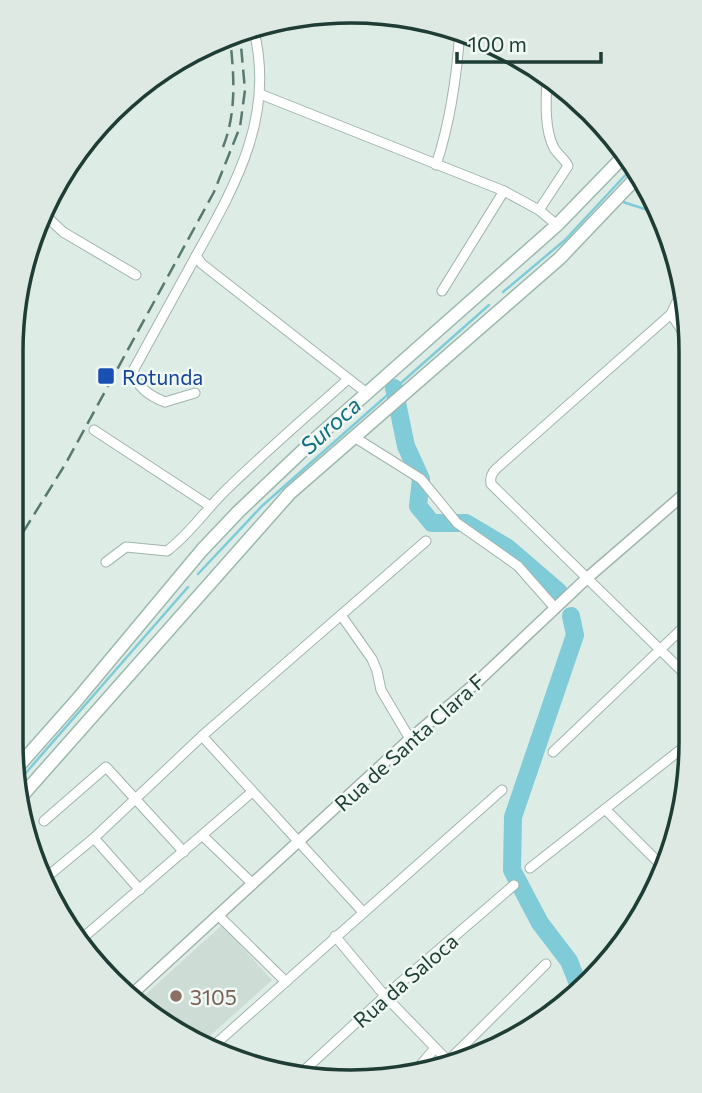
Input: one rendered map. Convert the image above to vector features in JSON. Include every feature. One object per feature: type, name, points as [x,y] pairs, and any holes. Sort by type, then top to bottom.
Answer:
[{"type":"main road","points":[[23,761],[238,512],[275,475],[557,225],[619,162]]},
{"type":"main road","points":[[27,790],[290,493],[560,258],[632,182]]},
{"type":"main road","points":[[486,289],[502,307]]},
{"type":"main road","points":[[181,575],[202,590]]},
{"type":"street","points":[[195,393],[166,402],[144,390],[133,376],[134,369],[239,172],[255,130],[260,94],[255,37]]},
{"type":"street","points":[[436,164],[445,139],[456,79],[459,41]]},
{"type":"street","points":[[539,210],[568,166],[551,141],[547,88]]},
{"type":"street","points":[[260,94],[504,191],[539,210],[557,225]]},
{"type":"street","points":[[442,291],[504,191]]},
{"type":"street","points":[[50,220],[63,232],[136,275]]},
{"type":"street","points":[[196,256],[202,264],[368,394]]},
{"type":"street","points":[[676,305],[671,314],[492,473],[491,484],[679,667]]},
{"type":"street","points":[[671,314],[678,325]]},
{"type":"street","points":[[106,562],[126,547],[167,551],[184,538],[210,506],[260,457],[347,380]]},
{"type":"street","points":[[93,430],[210,506]]},
{"type":"street","points":[[354,438],[421,479],[457,523],[518,566],[555,608]]},
{"type":"street","name":"Rua de Santa Clara F","points":[[136,990],[410,739],[477,682],[586,579],[679,499]]},
{"type":"street","points":[[51,874],[94,838],[202,736],[426,541]]},
{"type":"street","points":[[341,615],[372,659],[381,690],[410,739]]},
{"type":"street","points":[[553,752],[679,633]]},
{"type":"street","points":[[202,736],[363,912]]},
{"type":"street","points":[[530,868],[679,751]]},
{"type":"street","points":[[44,821],[106,767],[184,852]]},
{"type":"street","points":[[218,1042],[502,790]]},
{"type":"street","points":[[86,935],[252,792]]},
{"type":"street","points":[[605,809],[657,861]]},
{"type":"street","points":[[203,836],[253,884]]},
{"type":"street","points":[[94,838],[140,890]]},
{"type":"street","name":"Rua da Saloca","points":[[308,1067],[385,996],[514,885]]},
{"type":"street","points":[[218,915],[286,982]]},
{"type":"street","points":[[335,936],[385,996],[443,1057]]},
{"type":"street","points":[[461,1051],[546,964]]},
{"type":"street","points":[[423,1062],[435,1048]]},
{"type":"shaded area","points":[[222,925],[272,980],[208,1037],[169,1015],[144,996]]},
{"type":"waterway","name":"Suroca","points":[[503,292],[565,240],[627,174]]},
{"type":"waterway","points":[[620,201],[647,210]]},
{"type":"waterway","name":"Suroca","points":[[198,574],[262,506],[489,305]]},
{"type":"waterway","points":[[394,388],[406,446],[421,479],[418,506],[432,523],[466,523],[508,548],[559,592]]},
{"type":"waterway","name":"Suroca","points":[[25,774],[188,587]]},
{"type":"waterway","points":[[571,616],[575,635],[513,817],[512,870],[540,923],[569,961],[577,980]]},
{"type":"railway","points":[[23,532],[66,463],[214,192],[240,127],[245,90],[241,42]]},
{"type":"railway","points":[[223,147],[232,107],[231,46]]},
{"type":"place","name":"Rotunda","points":[[106,376]]},
{"type":"place","name":"3105","points":[[176,996]]}]
